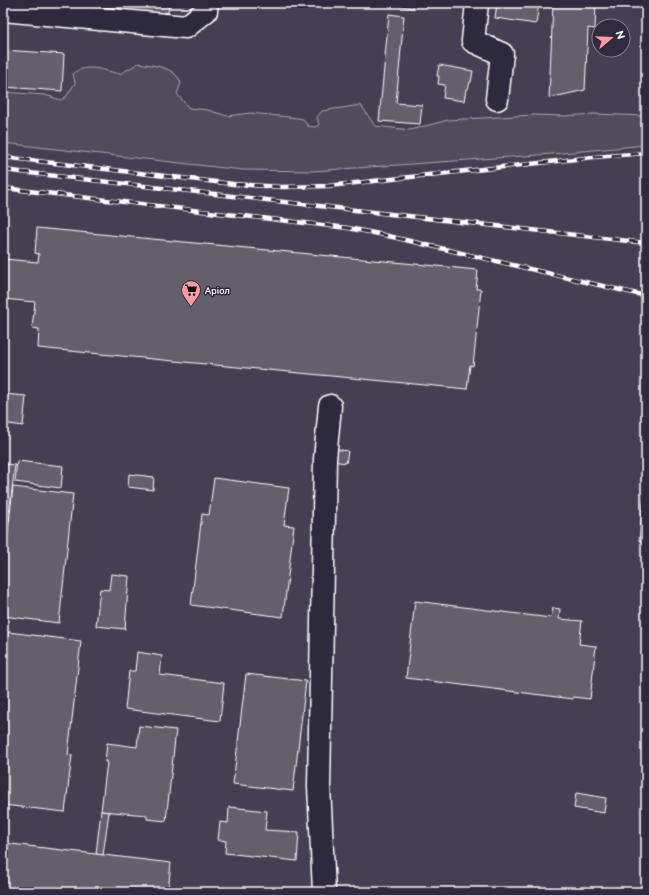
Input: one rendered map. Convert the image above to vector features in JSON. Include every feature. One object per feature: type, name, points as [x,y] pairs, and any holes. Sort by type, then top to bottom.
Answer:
[{"type":"lane","points":[[3,10],[186,27],[206,11],[207,3]]},
{"type":"lane","points":[[477,3],[473,41],[502,54],[497,99]]},
{"type":"lane","points":[[324,892],[319,786],[325,459],[330,406]]},
{"type":"shaded area","points":[[3,3],[646,3],[646,892],[3,892]]},
{"type":"shaded area","points":[[139,63],[157,66],[174,73],[181,83],[177,94],[189,108],[208,110],[227,116],[250,113],[298,118],[303,119],[308,126],[315,127],[319,125],[317,117],[322,111],[361,105],[375,126],[410,130],[448,120],[534,115],[565,116],[594,114],[646,116],[646,145],[552,154],[314,171],[242,170],[3,143],[3,92],[45,95],[61,100],[66,97],[75,83],[73,74],[78,70],[96,68],[120,74]]},
{"type":"building","points":[[59,3],[169,3],[168,13],[165,12],[165,14]]},
{"type":"building","points":[[395,3],[419,3],[414,4],[413,8],[395,5]]},
{"type":"building","points":[[497,3],[539,3],[536,24],[495,18]]},
{"type":"building","points":[[553,3],[596,3],[595,18],[591,18],[591,28],[588,28],[585,90],[549,98]]},
{"type":"building","points":[[389,14],[404,16],[396,103],[422,105],[420,124],[379,121]]},
{"type":"building","points":[[3,50],[64,54],[62,91],[3,87]]},
{"type":"building","points":[[439,65],[473,71],[471,82],[468,89],[466,89],[464,101],[443,98],[445,85],[438,84],[439,76],[437,76]]},
{"type":"building","points":[[37,228],[478,270],[476,289],[481,289],[473,366],[470,365],[467,389],[38,348],[39,329],[32,328],[35,302],[3,299],[3,259],[38,262],[39,254],[35,253]]},
{"type":"building","points":[[3,394],[26,396],[23,426],[3,423]]},
{"type":"building","points":[[334,449],[348,451],[346,463],[332,461]]},
{"type":"building","points":[[17,461],[63,466],[61,488],[15,482]]},
{"type":"building","points":[[3,464],[15,465],[6,538],[3,537]]},
{"type":"building","points":[[129,474],[154,477],[153,490],[128,487]]},
{"type":"building","points":[[646,475],[646,542],[639,541]]},
{"type":"building","points":[[214,478],[289,488],[284,525],[294,526],[283,617],[191,605],[202,514],[209,515]]},
{"type":"building","points":[[13,487],[73,494],[59,623],[3,616],[3,577]]},
{"type":"building","points":[[111,574],[129,576],[125,629],[96,626],[100,589],[109,590]]},
{"type":"building","points":[[415,601],[551,618],[553,608],[560,609],[559,619],[582,621],[579,644],[596,646],[590,699],[573,697],[573,699],[406,678]]},
{"type":"building","points":[[8,632],[81,641],[68,754],[72,755],[65,812],[3,805],[3,654],[6,655]]},
{"type":"building","points":[[137,652],[162,656],[160,675],[224,683],[220,721],[125,709],[129,671],[135,671]]},
{"type":"building","points":[[246,674],[306,681],[293,791],[233,784]]},
{"type":"building","points":[[139,726],[176,730],[166,821],[147,819],[147,815],[101,811],[107,762],[105,762],[107,743],[137,747]]},
{"type":"building","points":[[576,793],[606,798],[604,813],[574,808]]},
{"type":"building","points":[[229,807],[267,811],[265,830],[299,832],[297,861],[225,853],[226,841],[218,840],[220,822],[228,823]]},
{"type":"building","points":[[101,811],[109,812],[103,855],[96,854]]},
{"type":"building","points":[[3,843],[171,863],[168,892],[3,892]]},
{"type":"railway","points":[[3,157],[233,184],[282,187],[328,186],[594,157],[646,153]]},
{"type":"railway","points":[[3,170],[646,243]]},
{"type":"railway","points":[[3,188],[348,228],[646,296]]},
{"type":"place","name":"Аріол","points":[[191,307]]}]
